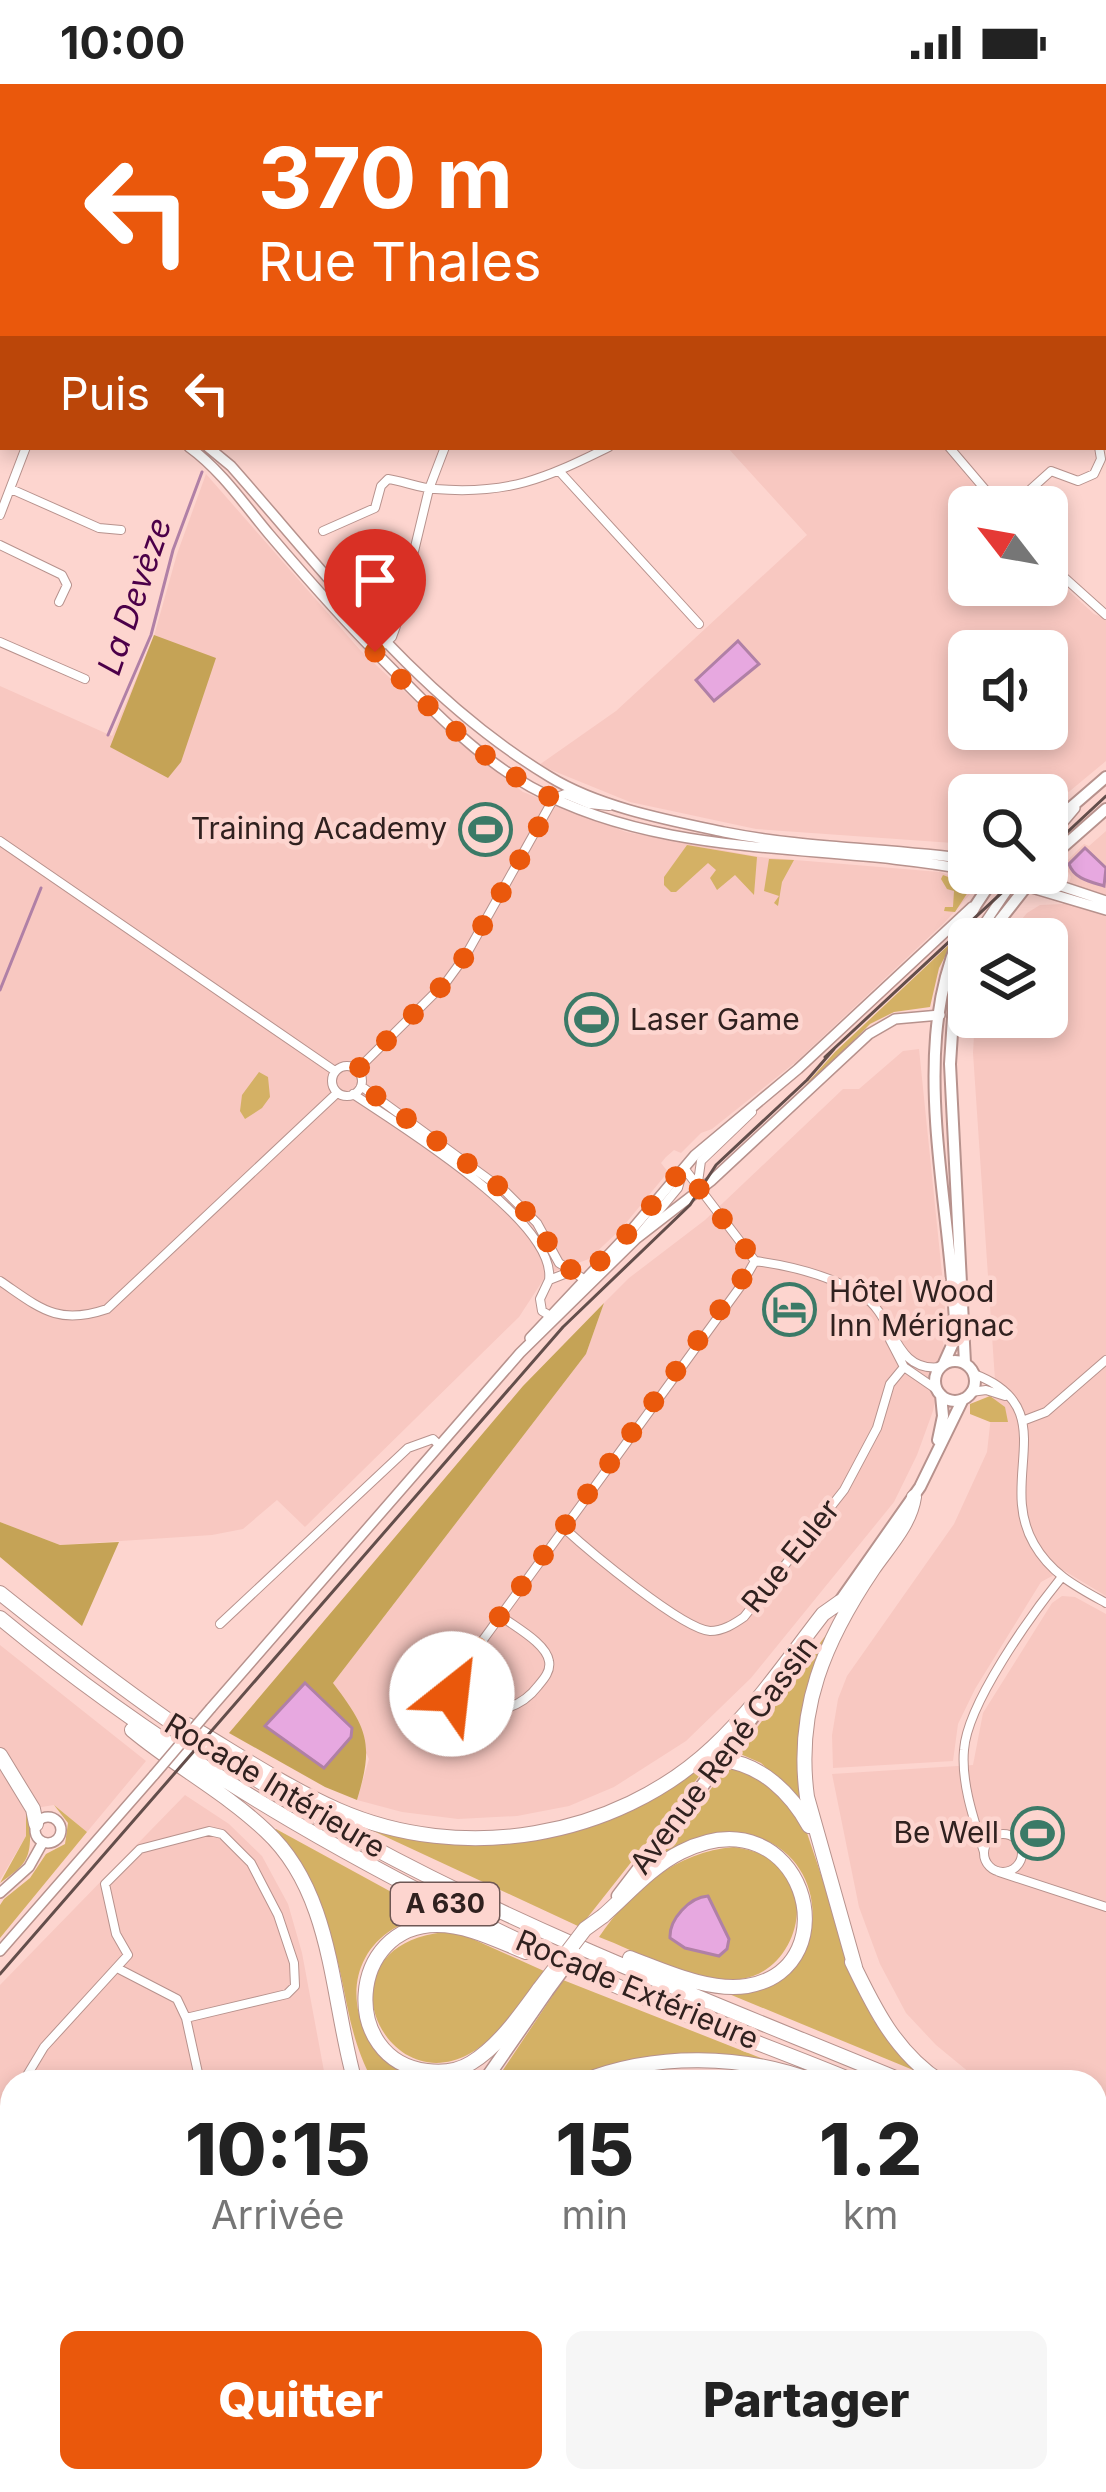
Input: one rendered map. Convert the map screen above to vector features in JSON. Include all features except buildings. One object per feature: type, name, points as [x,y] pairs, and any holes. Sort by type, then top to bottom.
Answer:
[{"type":"highway","points":[[855,1967],[807,1797],[803,1769],[807,1712],[822,1656],[854,1598],[912,1514],[914,1497]]},
{"type":"highway","name":"Rocade Intérieure","points":[[0,1593],[171,1725],[362,1841],[513,1916],[876,2070]]},
{"type":"highway","points":[[171,1725],[188,1724],[301,1792],[341,1812],[388,1827],[463,1838],[541,1833],[617,1810],[685,1771],[740,1720],[823,1614],[840,1602]]},
{"type":"highway","name":"Rocade Extérieure","points":[[0,1618],[161,1740],[281,1817],[434,1899],[609,1983],[826,2070]]},
{"type":"highway","points":[[63,1670],[155,1749],[247,1815],[286,1854],[322,1931],[352,2070]]},
{"type":"highway","points":[[0,1755],[33,1809],[36,1824]]},
{"type":"highway","points":[[722,1760],[739,1762],[763,1774],[796,1804],[808,1824],[845,1950],[884,2025],[925,2070]]},
{"type":"highway","points":[[449,2070],[471,2063],[487,2050],[544,1990],[585,1929],[664,1861],[686,1849],[725,1840],[758,1844],[782,1859],[799,1881],[806,1914],[799,1942],[786,1964],[761,1982],[744,1986],[695,1980],[513,1916]]},
{"type":"highway","points":[[418,2070],[393,2058],[374,2036],[364,2007],[366,1977],[380,1951],[406,1930],[436,1924],[478,1934],[609,1983]]},
{"type":"highway","points":[[344,2036],[360,2070]]},
{"type":"highway","points":[[625,2070],[686,2061],[779,2070]]},
{"type":"main road","points":[[1068,809],[1106,777]]},
{"type":"main road","points":[[1068,842],[1106,809]]},
{"type":"main road","points":[[953,1038],[951,1103],[970,1369],[967,1396],[951,1400],[938,1392],[934,1377],[953,1343],[956,1323],[934,1068],[936,1018],[952,952],[982,895]]},
{"type":"main road","points":[[942,1365],[955,1360],[970,1369]]},
{"type":"main road","name":"Avenue René Cassin","points":[[932,1466],[942,1422],[938,1392]]},
{"type":"main road","name":"Avenue René Cassin","points":[[603,1916],[914,1497],[967,1396]]},
{"type":"main road","points":[[491,2070],[544,1990]]},
{"type":"main road","points":[[483,2070],[510,2040]]},
{"type":"street","points":[[0,515],[25,450]]},
{"type":"street","points":[[192,450],[222,477],[375,652],[468,741],[528,785],[554,799],[628,823],[717,843],[948,868]]},
{"type":"street","points":[[211,450],[242,478],[384,643],[452,709],[552,779],[632,809]]},
{"type":"street","points":[[375,652],[397,626],[429,489],[445,450]]},
{"type":"street","points":[[323,531],[375,508],[388,479],[429,489],[476,491],[529,484],[602,450]]},
{"type":"street","points":[[952,450],[982,486]]},
{"type":"street","points":[[1034,486],[1051,471],[1078,481],[1102,470]]},
{"type":"street","points":[[560,472],[699,624]]},
{"type":"street","points":[[11,488],[99,528],[121,530]]},
{"type":"street","points":[[0,545],[62,575],[67,585],[59,602]]},
{"type":"street","points":[[1068,581],[1106,615]]},
{"type":"street","points":[[0,642],[86,679]]},
{"type":"street","points":[[357,1070],[447,981],[466,955],[554,799],[552,779]]},
{"type":"street","points":[[554,799],[565,794],[589,804],[760,838],[948,857]]},
{"type":"street","points":[[1068,814],[1081,798]]},
{"type":"street","points":[[0,841],[335,1071]]},
{"type":"street","points":[[1068,889],[1106,901]]},
{"type":"street","points":[[1068,894],[1106,910]]},
{"type":"street","points":[[0,1955],[683,1168],[828,1043],[982,895]]},
{"type":"street","points":[[553,1316],[869,1034],[895,1019],[936,1018],[948,1007]]},
{"type":"street","points":[[335,1071],[348,1066],[357,1070]]},
{"type":"street","points":[[357,1070],[361,1085],[521,1212],[559,1263],[584,1277]]},
{"type":"street","points":[[335,1071],[332,1080],[338,1093]]},
{"type":"street","points":[[352,1094],[361,1085]]},
{"type":"street","points":[[0,1281],[61,1318],[82,1318],[106,1309],[338,1093],[352,1094],[521,1212],[548,1260],[550,1280],[540,1299],[553,1316]]},
{"type":"street","points":[[700,1186],[701,1161],[769,1093]]},
{"type":"street","points":[[683,1168],[755,1261],[797,1267],[856,1292],[878,1309],[908,1360],[920,1367],[942,1365]]},
{"type":"street","points":[[636,1239],[678,1188],[683,1168]]},
{"type":"street","points":[[501,1616],[542,1648],[550,1659],[548,1672],[528,1699],[514,1708],[461,1708],[452,1694],[454,1682],[501,1616],[755,1261]]},
{"type":"street","points":[[550,1280],[572,1271]]},
{"type":"street","points":[[581,1293],[584,1277]]},
{"type":"street","points":[[888,1326],[893,1352],[904,1367],[938,1392]]},
{"type":"street","points":[[1024,1420],[1046,1412],[1106,1360]]},
{"type":"street","name":"Rue Euler","points":[[564,1528],[696,1628],[723,1629],[744,1617],[844,1490],[877,1428],[890,1384],[904,1367]]},
{"type":"street","points":[[970,1369],[1004,1389],[1024,1420],[1026,1444],[1019,1482],[1024,1523],[1037,1550],[1061,1578],[1106,1603]]},
{"type":"street","points":[[967,1396],[991,1390],[1016,1404]]},
{"type":"street","points":[[220,1624],[408,1448],[433,1439],[439,1444]]},
{"type":"street","points":[[1061,1578],[985,1690],[966,1730],[964,1772],[987,1863],[1106,1907]]},
{"type":"street","points":[[0,1893],[22,1875],[43,1842],[59,1838],[61,1826],[48,1816],[36,1824],[36,1837],[43,1842]]},
{"type":"street","points":[[30,2070],[44,2047],[128,1955],[116,1934],[105,1884],[140,1849],[209,1831],[222,1834],[250,1863],[278,1915],[294,1963],[295,1986],[287,1994],[186,2018]]},
{"type":"street","points":[[984,1852],[993,1837],[1005,1834],[1016,1840],[1021,1851],[1018,1863],[1009,1870],[997,1870]]},
{"type":"street","points":[[118,1969],[177,1999],[197,2070]]},
{"type":"shaded area","points":[[730,450],[945,450],[975,486],[948,486],[948,606],[1068,606],[1068,590],[1106,619],[1106,761],[1068,793],[1068,774],[948,774],[948,843],[756,829],[630,802],[539,765],[616,711],[807,535]]},
{"type":"shaded area","points":[[206,474],[361,651],[462,745],[523,792],[626,832],[760,857],[940,872],[948,875],[948,894],[970,894],[797,1061],[681,1153],[674,1150],[666,1157],[661,1163],[668,1172],[621,1229],[589,1259],[547,1274],[519,1317],[305,1527],[277,1500],[243,1529],[60,1545],[0,1522],[0,686],[112,736],[154,636]]},
{"type":"shaded area","points":[[154,635],[216,658],[181,762],[168,778],[110,747]]},
{"type":"shaded area","points":[[738,641],[759,664],[714,701],[696,680]]},
{"type":"shaded area","points":[[1106,831],[1106,1596],[1063,1570],[1041,1582],[975,1689],[958,1724],[953,1761],[833,1768],[832,1735],[847,1676],[954,1524],[987,1452],[995,1380],[974,1038],[1068,1038],[1068,918],[1023,918],[1040,905],[1063,904],[1071,877],[1068,860],[1084,844],[1089,846]]},
{"type":"shaded area","points":[[687,845],[757,857],[754,895],[735,875],[717,890],[710,878],[716,870],[708,863],[671,892],[664,877]]},
{"type":"shaded area","points":[[1085,848],[1106,868],[1104,886],[1071,869],[1069,864]]},
{"type":"shaded area","points":[[769,859],[794,860],[782,882],[778,906],[774,903],[779,896],[764,891]]},
{"type":"shaded area","points":[[954,894],[967,894],[955,912],[944,911],[953,907]]},
{"type":"shaded area","points":[[948,946],[930,1007],[894,1012],[870,1024],[802,1093],[835,1052]]},
{"type":"shaded area","points":[[919,1049],[945,1303],[943,1358],[933,1411],[894,1502],[751,1678],[686,1741],[614,1787],[569,1806],[517,1816],[458,1819],[357,1800],[369,1759],[333,1683],[586,1354],[604,1303],[705,1220],[843,1089],[859,1089],[903,1051]]},
{"type":"shaded area","points":[[259,1072],[268,1077],[270,1097],[245,1119],[240,1111],[242,1095]]},
{"type":"shaded area","points":[[604,1303],[586,1354],[333,1683],[364,1738],[365,1765],[357,1800],[229,1733],[523,1386]]},
{"type":"shaded area","points":[[990,1396],[1005,1407],[1008,1422],[990,1422],[970,1414],[970,1404]]},
{"type":"shaded area","points":[[0,1522],[60,1545],[119,1542],[82,1626],[0,1557]]},
{"type":"shaded area","points":[[1062,1596],[1075,1597],[1106,1614],[1106,2070],[966,2070],[906,2013],[880,1964],[859,1907],[832,1774],[973,1765],[983,1713],[1052,1603]]},
{"type":"shaded area","points":[[829,1631],[803,1714],[802,1800],[761,1763],[738,1753]]},
{"type":"shaded area","points":[[0,1645],[146,1761],[87,1832],[54,1805],[29,1809],[26,1836],[0,1880]]},
{"type":"shaded area","points":[[305,1683],[352,1728],[351,1737],[324,1768],[265,1726]]},
{"type":"shaded area","points":[[719,1751],[580,1927],[369,1829],[467,1843],[554,1835],[636,1805]]},
{"type":"shaded area","points":[[741,1769],[761,1781],[807,1833],[860,1991],[874,2021],[916,2070],[729,1994],[774,1981],[801,1955],[812,1922],[808,1887],[790,1857],[759,1838],[715,1836],[661,1856],[725,1770]]},
{"type":"shaded area","points":[[185,1795],[229,1824],[262,1856],[288,1904],[324,2070],[0,2070],[0,1985]]},
{"type":"shaded area","points":[[54,1805],[87,1832],[0,1938],[4,1899],[30,1878],[46,1854],[65,1844],[68,1823]]},
{"type":"shaded area","points":[[26,1809],[28,1855],[0,1883],[26,1836]]},
{"type":"shaded area","points":[[273,1831],[439,1918],[393,1929],[370,1950],[358,1977],[357,2005],[366,2032],[383,2055],[406,2070],[368,2070],[326,1923]]},
{"type":"shaded area","points":[[734,1847],[777,1864],[796,1895],[794,1932],[786,1949],[759,1973],[741,1979],[705,1977],[599,1937],[626,1903],[657,1876],[693,1856]]},
{"type":"shaded area","points":[[708,1896],[729,1939],[719,1956],[685,1948],[670,1938],[682,1910]]},
{"type":"shaded area","points":[[444,1932],[466,1936],[544,1971],[490,2038],[469,2054],[438,2063],[411,2057],[389,2040],[376,2016],[373,1990],[381,1964],[405,1943]]},
{"type":"shaded area","points":[[563,1980],[766,2060],[671,2056],[600,2070],[503,2070]]},
{"type":"waterway","name":"La Devèze","points":[[108,735],[151,635],[173,550],[202,472]]},
{"type":"waterway","name":"La Devèze","points":[[0,990],[41,888]]},
{"type":"tram line","points":[[1068,831],[1106,796]]},
{"type":"tram line","points":[[825,1057],[1000,894]]},
{"type":"tram line","points":[[0,1974],[563,1327],[690,1205],[716,1165],[834,1049]]},
{"type":"place","name":"Training Academy","points":[[486,829]]},
{"type":"place","name":"Laser Game","points":[[591,1020]]},
{"type":"place","name":"Hôtel Wood Inn Mérignac","points":[[790,1309]]},
{"type":"place","name":"Be Well","points":[[1038,1833]]},
{"type":"route","points":[[375,652],[468,741],[554,799],[466,955],[422,1009],[357,1070],[361,1085],[506,1192],[537,1223],[559,1263],[584,1277],[683,1168],[755,1261],[456,1677],[452,1694]]}]
